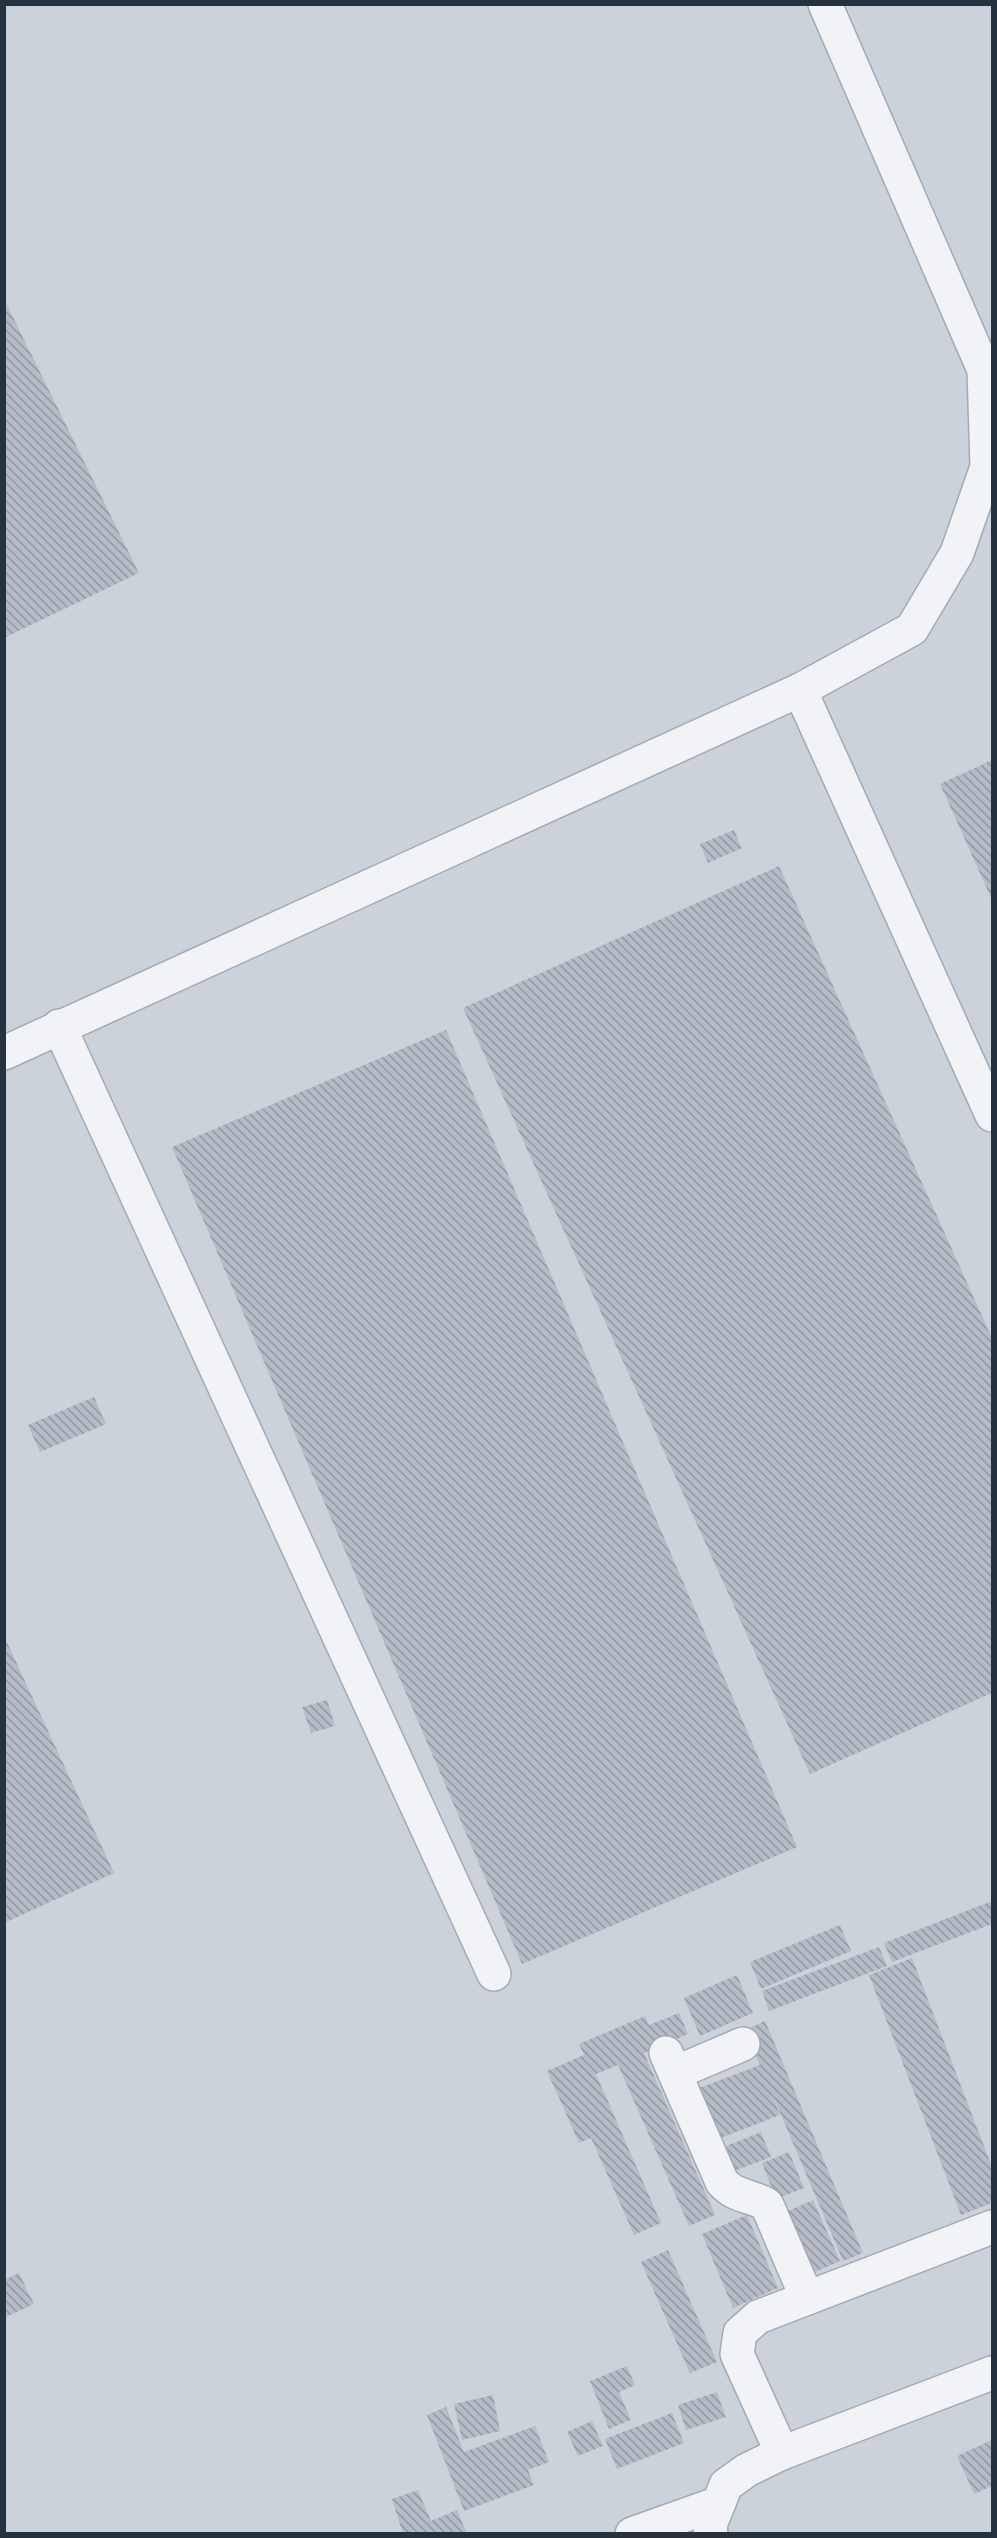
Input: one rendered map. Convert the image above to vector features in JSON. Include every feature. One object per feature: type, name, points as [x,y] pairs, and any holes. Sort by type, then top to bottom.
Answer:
[{"type":"street","points":[[4,1053],[800,690],[912,629],[957,553],[987,467],[984,370],[825,4]]},
{"type":"street","points":[[800,690],[993,1115]]},
{"type":"street","points":[[59,1026],[494,1974]]},
{"type":"street","points":[[743,2044],[670,2063],[722,2182],[730,2191],[744,2198],[759,2200],[767,2205],[807,2298]]},
{"type":"street","points":[[782,2453],[737,2354],[740,2333],[758,2317],[993,2227]]},
{"type":"street","points":[[632,2534],[715,2518],[726,2485],[747,2470],[782,2453],[993,2373]]},
{"type":"shaded area","points":[[5,5],[992,5],[992,2533],[5,2533]]},
{"type":"building","points":[[4,299],[139,573],[4,638]]},
{"type":"building","points":[[992,760],[992,900],[940,784]]},
{"type":"building","points":[[734,830],[742,848],[708,863],[700,844]]},
{"type":"building","points":[[779,866],[992,1338],[992,1693],[810,1774],[463,1008]]},
{"type":"building","points":[[446,1030],[797,1847],[522,1964],[172,1147]]},
{"type":"building","points":[[94,1397],[106,1424],[40,1452],[28,1425]]},
{"type":"building","points":[[4,1636],[114,1873],[4,1923]]},
{"type":"building","points":[[327,1700],[335,1726],[311,1733],[302,1707]]},
{"type":"building","points":[[992,1901],[992,1924],[892,1962],[884,1943]]},
{"type":"building","points":[[840,1925],[851,1951],[761,1989],[750,1962]]},
{"type":"building","points":[[879,1947],[887,1966],[769,2011],[762,1991]]},
{"type":"building","points":[[912,1958],[992,2167],[992,2203],[961,2215],[869,1975]]},
{"type":"building","points":[[737,1975],[753,2013],[700,2036],[684,1998]]},
{"type":"building","points":[[679,2013],[688,2034],[644,2053],[715,2215],[689,2226],[618,2065],[596,2074],[661,2223],[634,2235],[591,2138],[579,2143],[547,2071],[584,2055],[579,2044],[645,2016],[649,2025]]},
{"type":"building","points":[[765,2021],[863,2253],[843,2261],[770,2089],[780,2115],[718,2139],[699,2088],[760,2065],[745,2030]]},
{"type":"building","points":[[761,2132],[771,2157],[734,2171],[724,2147]]},
{"type":"building","points":[[789,2152],[804,2188],[776,2199],[762,2163]]},
{"type":"building","points":[[813,2200],[840,2261],[806,2276],[779,2215]]},
{"type":"building","points":[[747,2215],[778,2288],[733,2308],[702,2234]]},
{"type":"building","points":[[668,2250],[717,2362],[690,2373],[641,2262]]},
{"type":"building","points":[[19,2273],[34,2304],[4,2318],[4,2280]]},
{"type":"building","points":[[627,2366],[635,2385],[619,2392],[631,2420],[609,2429],[590,2381]]},
{"type":"building","points":[[717,2392],[726,2417],[686,2430],[678,2405]]},
{"type":"building","points":[[493,2395],[500,2431],[462,2440],[454,2404]]},
{"type":"building","points":[[446,2407],[464,2452],[535,2426],[549,2462],[528,2470],[534,2485],[464,2511],[427,2415]]},
{"type":"building","points":[[672,2413],[684,2443],[617,2469],[605,2439]]},
{"type":"building","points":[[592,2421],[603,2446],[578,2456],[567,2432]]},
{"type":"building","points":[[992,2440],[992,2486],[974,2494],[957,2456]]},
{"type":"building","points":[[418,2490],[431,2521],[457,2510],[467,2534],[403,2534],[392,2499]]}]
